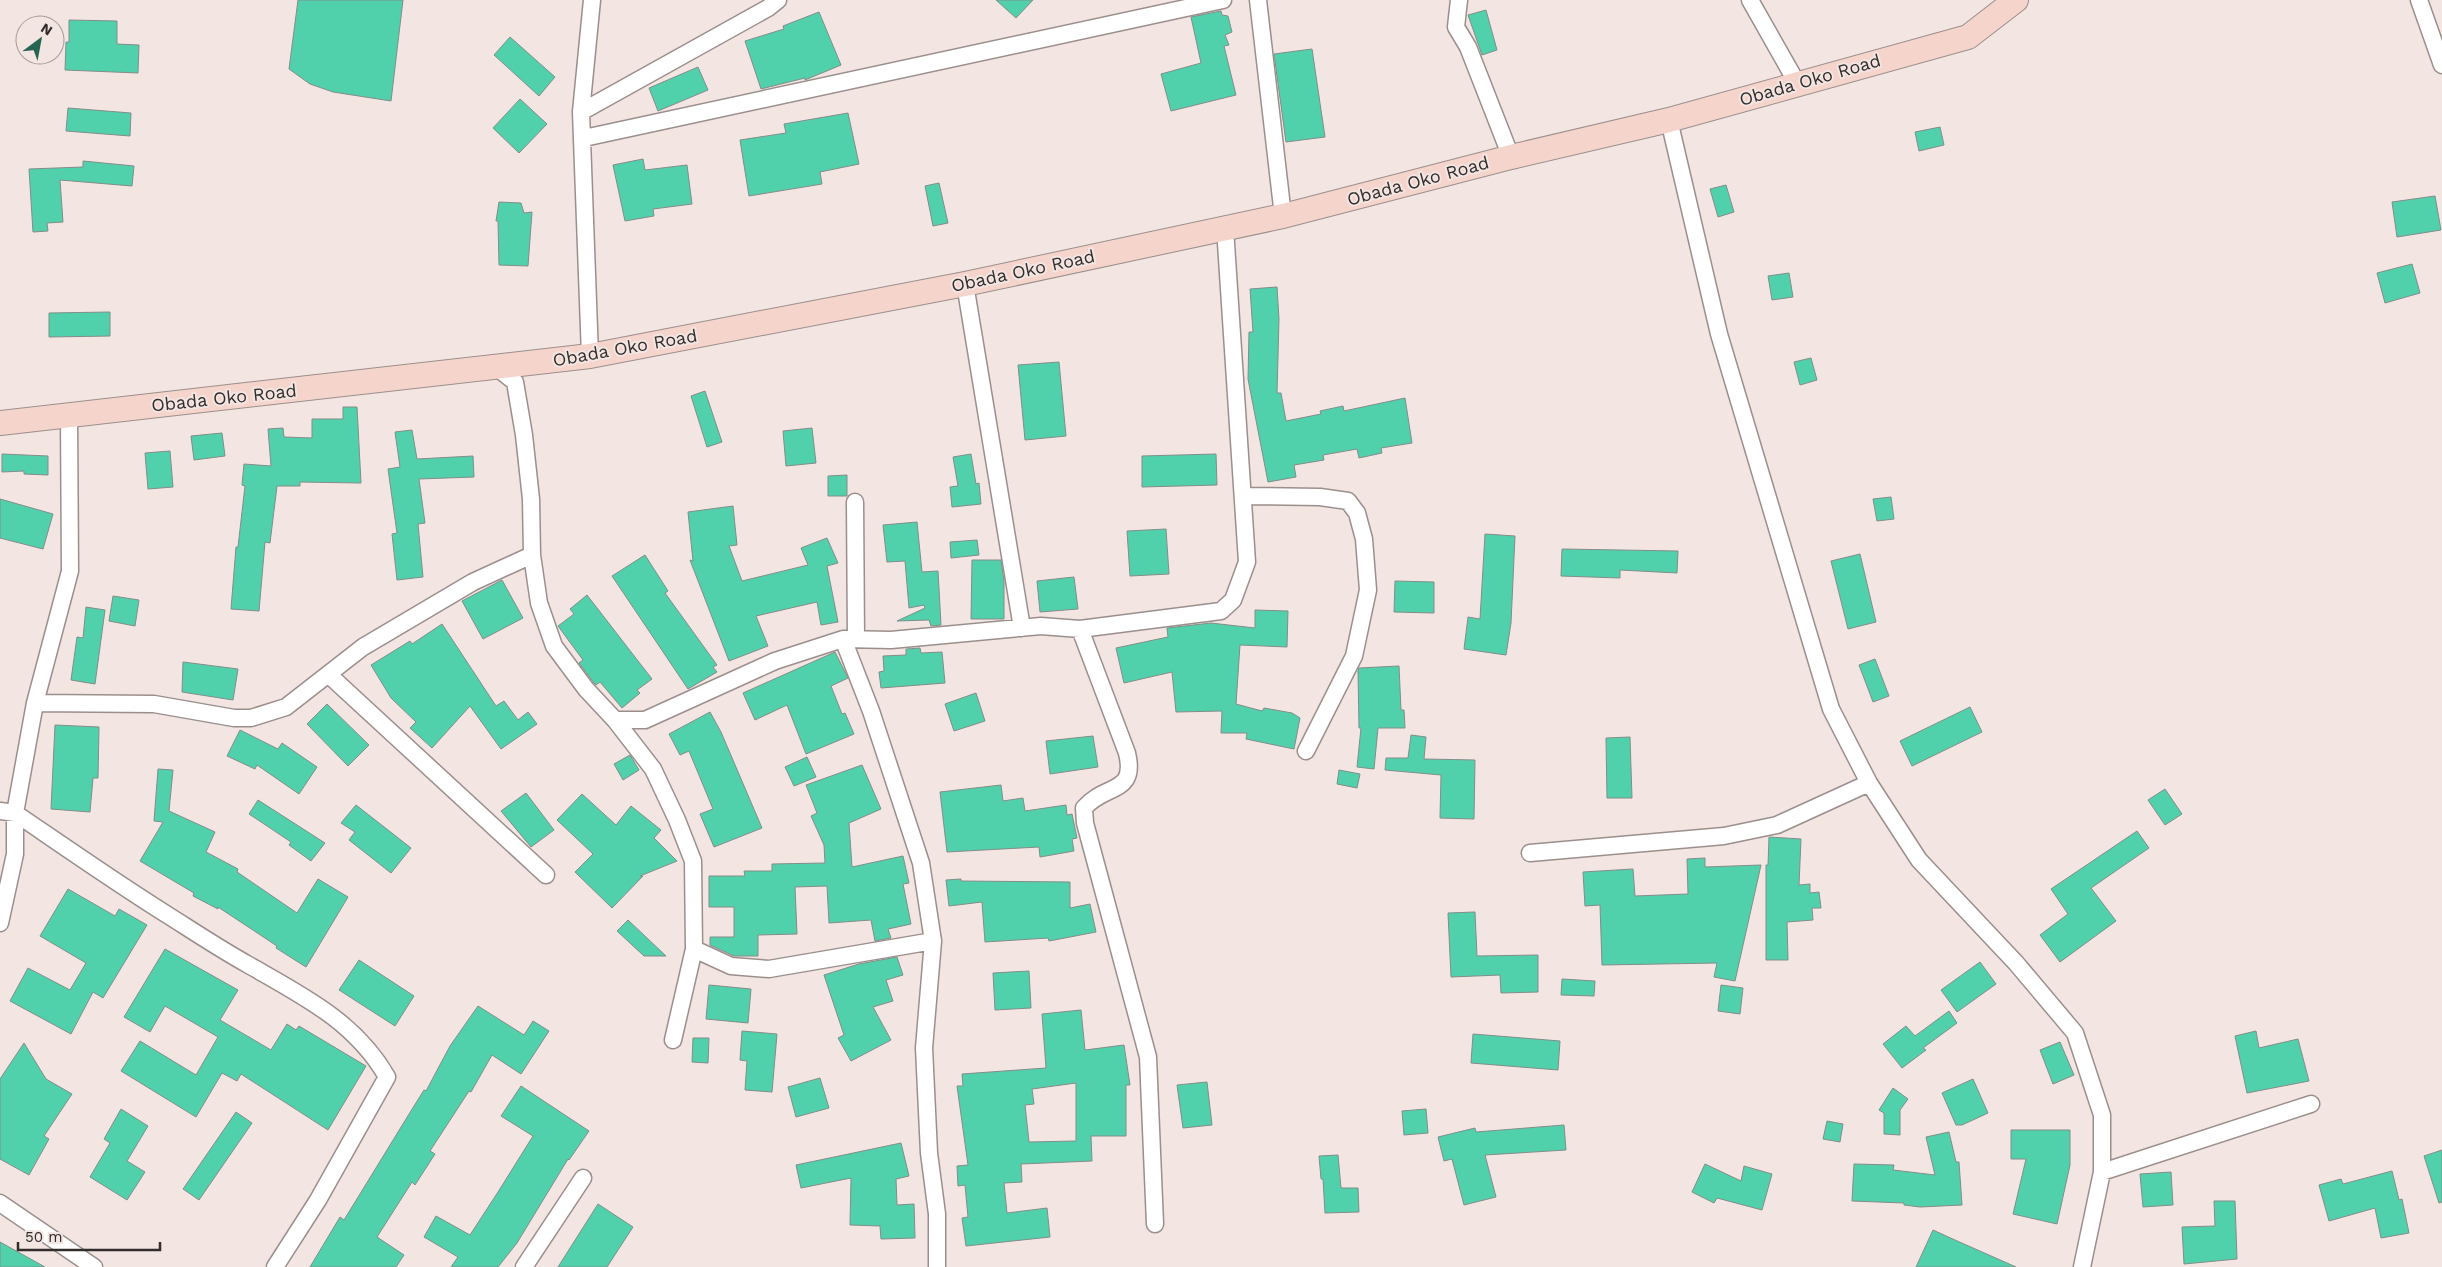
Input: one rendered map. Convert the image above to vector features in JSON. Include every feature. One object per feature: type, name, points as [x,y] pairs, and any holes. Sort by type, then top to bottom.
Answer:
[{"type":"main road","name":"Obada Oko Road","points":[[0,423],[590,356],[965,284],[1283,216],[1512,157],[1669,120],[1968,37],[2016,0]]},
{"type":"street","points":[[590,356],[584,138],[581,112],[592,0]]},
{"type":"street","points":[[581,112],[768,8],[778,0]]},
{"type":"street","points":[[584,138],[1223,0]]},
{"type":"street","points":[[1258,0],[1283,216]]},
{"type":"street","points":[[1459,0],[1456,28],[1468,47],[1512,157]]},
{"type":"street","points":[[1750,0],[1797,83]]},
{"type":"street","points":[[2419,0],[2442,65]]},
{"type":"street","points":[[1669,120],[1719,334],[1831,708],[1869,783],[1919,860],[2016,963],[2075,1033],[2102,1115],[2102,1172],[2082,1267]]},
{"type":"street","points":[[615,720],[645,720],[775,661],[850,639],[890,640],[1042,626],[1080,629],[1221,611],[1233,600],[1247,562],[1225,228]]},
{"type":"street","points":[[965,284],[1022,628]]},
{"type":"street","points":[[496,367],[515,382],[524,435],[531,499],[532,555],[539,602],[554,646],[586,689],[615,720],[653,769],[677,820],[692,861],[694,949],[673,1040]]},
{"type":"street","points":[[0,923],[15,854],[7,812],[70,571],[69,416]]},
{"type":"street","points":[[1244,496],[1320,497],[1348,501],[1356,513],[1364,539],[1368,590],[1354,656],[1306,751]]},
{"type":"street","points":[[855,502],[850,639],[871,711],[921,863],[932,941],[924,1048],[929,1153],[936,1214],[937,1267]]},
{"type":"street","points":[[35,703],[154,704],[234,718],[251,718],[286,707],[329,675],[363,646],[473,582],[532,555]]},
{"type":"street","points":[[1080,629],[1127,753],[1130,768],[1125,781],[1115,788],[1101,793],[1084,808],[1085,823],[1148,1056],[1155,1224]]},
{"type":"street","points":[[329,675],[546,875]]},
{"type":"street","points":[[1530,853],[1724,836],[1778,825],[1869,783]]},
{"type":"street","points":[[7,812],[141,899],[247,964],[295,990],[318,1006],[374,1055],[383,1070],[387,1077],[318,1200],[275,1267]]},
{"type":"street","points":[[694,949],[731,966],[769,969],[932,941]]},
{"type":"street","points":[[2102,1172],[2311,1104]]},
{"type":"street","points":[[524,1267],[583,1178]]},
{"type":"street","points":[[0,1203],[94,1267]]},
{"type":"building","points":[[298,0],[403,0],[391,101],[333,92],[310,84],[289,69]]},
{"type":"building","points":[[996,0],[1033,0],[1016,18]]},
{"type":"building","points":[[1486,10],[1497,50],[1482,55],[1468,15]]},
{"type":"building","points":[[1221,11],[1222,15],[1228,16],[1232,32],[1225,35],[1229,45],[1224,46],[1236,95],[1171,111],[1161,74],[1201,63],[1191,17]]},
{"type":"building","points":[[819,12],[841,65],[805,80],[805,78],[761,89],[745,41],[784,29],[783,26]]},
{"type":"building","points":[[69,20],[117,21],[117,44],[139,45],[138,73],[65,70],[66,42],[69,42]]},
{"type":"building","points":[[510,37],[555,77],[539,96],[494,55]]},
{"type":"building","points":[[1312,49],[1325,137],[1286,142],[1274,54]]},
{"type":"building","points":[[698,67],[708,90],[658,111],[649,88]]},
{"type":"building","points":[[520,99],[547,124],[519,153],[493,128]]},
{"type":"building","points":[[68,108],[131,113],[130,136],[66,131]]},
{"type":"building","points":[[848,113],[859,164],[820,172],[822,184],[749,196],[740,140],[786,133],[784,124]]},
{"type":"building","points":[[1940,127],[1944,145],[1919,151],[1915,132]]},
{"type":"building","points":[[643,159],[645,170],[687,165],[692,204],[653,209],[654,216],[625,221],[613,165]]},
{"type":"building","points":[[83,161],[134,166],[132,186],[60,180],[63,222],[47,223],[48,231],[33,232],[29,169],[83,167]]},
{"type":"building","points":[[939,183],[948,223],[933,226],[925,186]]},
{"type":"building","points":[[1726,185],[1734,212],[1718,217],[1710,189]]},
{"type":"building","points":[[2435,196],[2441,230],[2397,237],[2392,202]]},
{"type":"building","points":[[499,202],[521,203],[524,213],[532,212],[528,266],[499,265],[498,221],[496,221]]},
{"type":"building","points":[[2412,264],[2420,293],[2385,303],[2377,273]]},
{"type":"building","points":[[1789,273],[1793,297],[1772,300],[1768,276]]},
{"type":"building","points":[[1277,287],[1279,319],[1277,393],[1281,393],[1286,421],[1321,414],[1320,411],[1343,406],[1344,411],[1405,398],[1412,443],[1381,448],[1382,453],[1359,458],[1357,449],[1323,455],[1324,460],[1294,465],[1296,477],[1268,482],[1248,379],[1249,332],[1253,332],[1250,289]]},
{"type":"building","points":[[110,312],[110,336],[49,337],[49,313]]},
{"type":"building","points":[[1811,358],[1817,380],[1800,385],[1794,362]]},
{"type":"building","points":[[1059,362],[1066,436],[1025,440],[1018,365]]},
{"type":"building","points":[[705,391],[722,442],[707,447],[691,396]]},
{"type":"building","points":[[343,407],[357,407],[361,483],[300,482],[300,486],[277,486],[270,543],[265,542],[259,611],[231,609],[236,547],[238,547],[245,486],[242,485],[244,464],[271,466],[268,429],[283,428],[284,437],[312,438],[312,419],[343,419]]},
{"type":"building","points":[[812,428],[816,463],[786,466],[783,431]]},
{"type":"building","points":[[412,430],[417,459],[473,456],[474,477],[419,479],[425,523],[418,524],[423,577],[397,580],[392,534],[397,533],[388,469],[400,467],[395,432]]},
{"type":"building","points":[[222,433],[225,456],[194,460],[191,436]]},
{"type":"building","points":[[170,451],[173,487],[148,489],[145,453]]},
{"type":"building","points":[[2,454],[48,456],[48,475],[24,474],[24,471],[2,472]]},
{"type":"building","points":[[971,454],[976,484],[979,483],[981,504],[952,507],[950,487],[958,486],[953,457]]},
{"type":"building","points":[[1216,454],[1217,485],[1142,487],[1142,456]]},
{"type":"building","points":[[847,475],[847,496],[828,496],[828,476]]},
{"type":"building","points":[[1891,497],[1894,519],[1877,521],[1873,499]]},
{"type":"building","points":[[0,499],[53,514],[43,549],[0,538]]},
{"type":"building","points":[[733,506],[737,545],[729,546],[742,581],[808,565],[801,548],[827,538],[838,563],[827,566],[838,622],[821,625],[817,602],[756,616],[768,646],[729,661],[690,560],[693,561],[688,512]]},
{"type":"building","points":[[917,522],[922,572],[938,571],[941,625],[931,626],[929,620],[897,621],[925,608],[924,605],[909,608],[905,561],[887,562],[883,525]]},
{"type":"building","points":[[1166,529],[1169,574],[1130,576],[1127,531]]},
{"type":"building","points":[[1485,534],[1515,536],[1511,623],[1506,655],[1464,649],[1468,617],[1480,619]]},
{"type":"building","points":[[977,540],[979,555],[951,558],[950,542]]},
{"type":"building","points":[[1562,549],[1678,551],[1677,573],[1620,570],[1620,578],[1561,576]]},
{"type":"building","points":[[1860,554],[1876,622],[1848,629],[1831,561]]},
{"type":"building","points":[[645,555],[668,591],[665,593],[717,665],[713,667],[717,672],[688,689],[612,576]]},
{"type":"building","points":[[972,560],[1001,560],[1004,581],[1004,619],[971,619]]},
{"type":"building","points":[[1074,577],[1078,609],[1040,612],[1037,581]]},
{"type":"building","points":[[502,580],[523,618],[483,639],[462,601]]},
{"type":"building","points":[[1395,581],[1434,582],[1434,613],[1394,612]]},
{"type":"building","points":[[587,595],[652,679],[637,690],[640,693],[622,708],[600,682],[596,685],[594,683],[579,663],[583,660],[558,626],[574,614],[570,609]]},
{"type":"building","points":[[113,596],[139,600],[135,626],[109,621]]},
{"type":"building","points":[[86,607],[105,610],[95,684],[71,680],[77,637],[83,638]]},
{"type":"building","points":[[1255,610],[1288,611],[1287,647],[1240,645],[1236,704],[1262,711],[1264,708],[1292,713],[1300,718],[1294,749],[1246,739],[1247,733],[1221,733],[1222,711],[1176,712],[1172,672],[1124,683],[1116,648],[1168,637],[1167,628],[1211,623],[1255,628]]},
{"type":"building","points":[[442,624],[496,706],[504,701],[518,720],[528,712],[537,724],[501,749],[470,706],[432,748],[410,728],[416,722],[391,698],[371,665],[410,641],[412,644]]},
{"type":"building","points":[[920,648],[921,653],[942,652],[945,683],[881,688],[879,672],[884,671],[883,656],[906,655],[906,649]]},
{"type":"building","points":[[835,652],[848,678],[831,686],[842,714],[845,713],[854,734],[806,754],[787,705],[755,720],[743,693]]},
{"type":"building","points":[[1875,659],[1889,696],[1873,702],[1859,665]]},
{"type":"building","points":[[183,662],[238,669],[233,700],[182,692]]},
{"type":"building","points":[[1399,666],[1401,710],[1404,710],[1405,728],[1378,728],[1374,769],[1357,767],[1361,728],[1359,728],[1359,668]]},
{"type":"building","points":[[976,693],[985,721],[954,731],[945,704]]},
{"type":"building","points":[[327,704],[369,745],[348,766],[307,724]]},
{"type":"building","points":[[1970,707],[1982,732],[1912,766],[1900,741]]},
{"type":"building","points":[[710,712],[721,732],[762,828],[714,847],[700,814],[713,809],[689,751],[680,755],[669,734]]},
{"type":"building","points":[[55,725],[99,727],[98,778],[93,778],[90,812],[51,809]]},
{"type":"building","points":[[240,730],[278,749],[282,743],[317,767],[299,794],[257,765],[255,769],[227,756]]},
{"type":"building","points":[[1411,735],[1426,737],[1424,759],[1475,760],[1474,819],[1440,818],[1441,775],[1385,770],[1386,758],[1408,758]]},
{"type":"building","points":[[1093,736],[1098,767],[1050,774],[1046,741]]},
{"type":"building","points":[[1630,737],[1632,798],[1607,798],[1606,738]]},
{"type":"building","points":[[630,755],[639,770],[623,780],[614,764]]},
{"type":"building","points":[[807,757],[816,777],[794,786],[785,767]]},
{"type":"building","points":[[862,765],[881,809],[849,823],[852,867],[903,856],[909,883],[903,884],[911,924],[888,929],[891,938],[875,941],[871,920],[829,923],[827,886],[795,887],[797,934],[758,935],[758,956],[734,956],[710,945],[710,937],[734,937],[734,907],[709,907],[709,876],[745,876],[744,871],[772,871],[772,864],[825,863],[824,845],[811,816],[817,813],[806,785]]},
{"type":"building","points":[[158,769],[173,770],[169,811],[215,832],[206,852],[238,869],[237,872],[297,913],[318,879],[348,897],[306,967],[218,907],[218,909],[193,896],[194,893],[140,861],[163,822],[154,821]]},
{"type":"building","points":[[1339,770],[1360,774],[1357,788],[1337,784]]},
{"type":"building","points":[[1001,785],[1003,801],[1023,798],[1025,811],[1066,805],[1067,815],[1072,814],[1077,838],[1072,839],[1074,851],[1040,857],[1039,847],[947,852],[940,792]]},
{"type":"building","points":[[2165,789],[2182,814],[2165,825],[2148,800]]},
{"type":"building","points":[[526,793],[554,830],[531,847],[501,811]]},
{"type":"building","points":[[582,794],[616,825],[631,806],[661,830],[654,838],[677,861],[640,876],[643,876],[612,908],[575,872],[593,854],[557,820]]},
{"type":"building","points":[[258,800],[325,843],[311,861],[289,845],[291,842],[249,814]]},
{"type":"building","points":[[356,805],[411,848],[391,873],[349,840],[355,832],[341,823]]},
{"type":"building","points":[[2137,831],[2149,848],[2091,888],[2116,921],[2060,962],[2040,935],[2068,914],[2051,889]]},
{"type":"building","points":[[1769,837],[1801,839],[1799,885],[1810,884],[1810,893],[1819,892],[1821,908],[1812,908],[1813,920],[1787,922],[1788,960],[1766,960],[1766,865],[1768,865]]},
{"type":"building","points":[[1705,858],[1705,867],[1761,865],[1735,981],[1714,977],[1717,963],[1602,965],[1600,905],[1585,906],[1583,872],[1633,869],[1635,896],[1688,894],[1687,859]]},
{"type":"building","points":[[961,879],[961,881],[1070,882],[1070,908],[1090,904],[1096,932],[1049,941],[1048,938],[985,942],[982,902],[949,906],[946,880]]},
{"type":"building","points":[[68,889],[115,916],[119,909],[147,925],[103,998],[93,992],[71,1034],[10,1001],[28,968],[70,990],[86,963],[40,936]]},
{"type":"building","points":[[1475,912],[1477,956],[1538,955],[1538,992],[1501,993],[1500,975],[1451,977],[1448,913]]},
{"type":"building","points":[[628,920],[666,956],[644,956],[617,931]]},
{"type":"building","points":[[165,949],[238,990],[220,1020],[271,1050],[287,1024],[296,1030],[299,1026],[366,1066],[328,1130],[241,1074],[237,1081],[222,1073],[196,1117],[121,1071],[140,1041],[196,1075],[218,1037],[165,1006],[150,1032],[124,1017]]},
{"type":"building","points":[[897,957],[903,975],[886,980],[893,1001],[873,1007],[891,1040],[851,1061],[838,1038],[844,1035],[824,975],[859,964]]},
{"type":"building","points":[[359,960],[414,996],[395,1026],[339,990]]},
{"type":"building","points":[[1980,962],[1996,984],[1957,1012],[1941,990]]},
{"type":"building","points":[[1029,971],[1031,1008],[995,1010],[993,973]]},
{"type":"building","points":[[1562,979],[1595,981],[1594,996],[1561,995]]},
{"type":"building","points":[[709,985],[751,989],[748,1023],[706,1019]]},
{"type":"building","points":[[1721,985],[1743,988],[1740,1014],[1718,1011]]},
{"type":"building","points":[[478,1006],[524,1035],[533,1021],[549,1031],[521,1074],[492,1055],[471,1092],[469,1091],[430,1151],[435,1154],[415,1185],[412,1182],[377,1237],[404,1255],[396,1267],[310,1267],[340,1217],[344,1220],[424,1090],[426,1091],[450,1046]]},
{"type":"building","points":[[1081,1010],[1085,1050],[1124,1045],[1130,1085],[1126,1085],[1126,1136],[1091,1136],[1092,1161],[1021,1164],[1022,1182],[1004,1183],[1007,1213],[1047,1208],[1050,1237],[966,1246],[962,1218],[968,1217],[965,1185],[958,1186],[957,1166],[968,1165],[957,1086],[963,1086],[962,1074],[1046,1068],[1042,1014]],"holes":[[[1076,1083],[1076,1141],[1029,1142],[1025,1105],[1034,1104],[1032,1089]]]},
{"type":"building","points":[[1949,1011],[1957,1023],[1923,1048],[1926,1050],[1902,1068],[1883,1044],[1906,1026],[1915,1036]]},
{"type":"building","points":[[742,1031],[777,1034],[772,1092],[745,1090],[747,1061],[740,1060]]},
{"type":"building","points":[[2256,1031],[2259,1048],[2298,1039],[2309,1081],[2247,1093],[2235,1036]]},
{"type":"building","points":[[1473,1034],[1560,1041],[1558,1070],[1471,1063]]},
{"type":"building","points":[[693,1038],[709,1038],[708,1063],[692,1062]]},
{"type":"building","points":[[2060,1042],[2074,1075],[2053,1084],[2040,1050]]},
{"type":"building","points":[[24,1043],[46,1079],[72,1094],[44,1136],[49,1139],[29,1175],[0,1159],[0,1079]]},
{"type":"building","points":[[820,1078],[829,1108],[796,1117],[788,1087]]},
{"type":"building","points":[[1973,1079],[1988,1113],[1962,1125],[1956,1125],[1942,1093]]},
{"type":"building","points":[[1207,1082],[1212,1125],[1183,1128],[1177,1085]]},
{"type":"building","points":[[521,1086],[589,1131],[568,1159],[517,1243],[498,1267],[451,1267],[458,1257],[424,1237],[436,1216],[470,1235],[498,1192],[533,1136],[501,1116]]},
{"type":"building","points":[[1893,1088],[1908,1099],[1900,1110],[1900,1135],[1884,1134],[1884,1113],[1879,1110]]},
{"type":"building","points":[[121,1109],[148,1126],[127,1161],[145,1172],[127,1200],[90,1177],[110,1143],[104,1139]]},
{"type":"building","points":[[1426,1109],[1428,1133],[1404,1135],[1402,1111]]},
{"type":"building","points":[[236,1112],[252,1123],[199,1200],[183,1189]]},
{"type":"building","points":[[1827,1121],[1843,1124],[1840,1142],[1823,1139]]},
{"type":"building","points":[[1564,1125],[1566,1150],[1485,1155],[1496,1197],[1464,1205],[1452,1159],[1444,1161],[1438,1137],[1475,1128],[1476,1132]]},
{"type":"building","points":[[2011,1130],[2070,1130],[2070,1165],[2057,1224],[2013,1214],[2026,1159],[2011,1159]]},
{"type":"building","points":[[1949,1132],[1956,1162],[1959,1162],[1962,1205],[1920,1207],[1904,1205],[1904,1203],[1852,1201],[1854,1164],[1894,1165],[1893,1170],[1935,1175],[1926,1137]]},
{"type":"building","points":[[901,1143],[909,1176],[896,1179],[897,1205],[914,1204],[915,1238],[881,1239],[880,1226],[850,1225],[851,1178],[801,1188],[796,1165]]},
{"type":"building","points":[[2442,1150],[2442,1202],[2439,1203],[2424,1156]]},
{"type":"building","points":[[1338,1155],[1341,1188],[1358,1188],[1359,1212],[1325,1213],[1323,1179],[1321,1179],[1319,1156]]},
{"type":"building","points":[[1705,1164],[1741,1181],[1744,1166],[1772,1174],[1762,1210],[1717,1198],[1714,1203],[1692,1192]]},
{"type":"building","points":[[2392,1171],[2399,1200],[2402,1199],[2409,1233],[2381,1238],[2375,1208],[2329,1221],[2319,1185],[2341,1179],[2343,1184]]},
{"type":"building","points":[[2171,1172],[2173,1205],[2143,1207],[2140,1174]]},
{"type":"building","points":[[2214,1201],[2235,1201],[2237,1259],[2184,1264],[2182,1227],[2215,1226]]},
{"type":"building","points":[[598,1204],[633,1227],[607,1267],[558,1267]]},
{"type":"building","points":[[1933,1230],[1955,1240],[2016,1267],[1916,1267]]},
{"type":"building","points":[[0,1242],[45,1267],[0,1267]]}]
